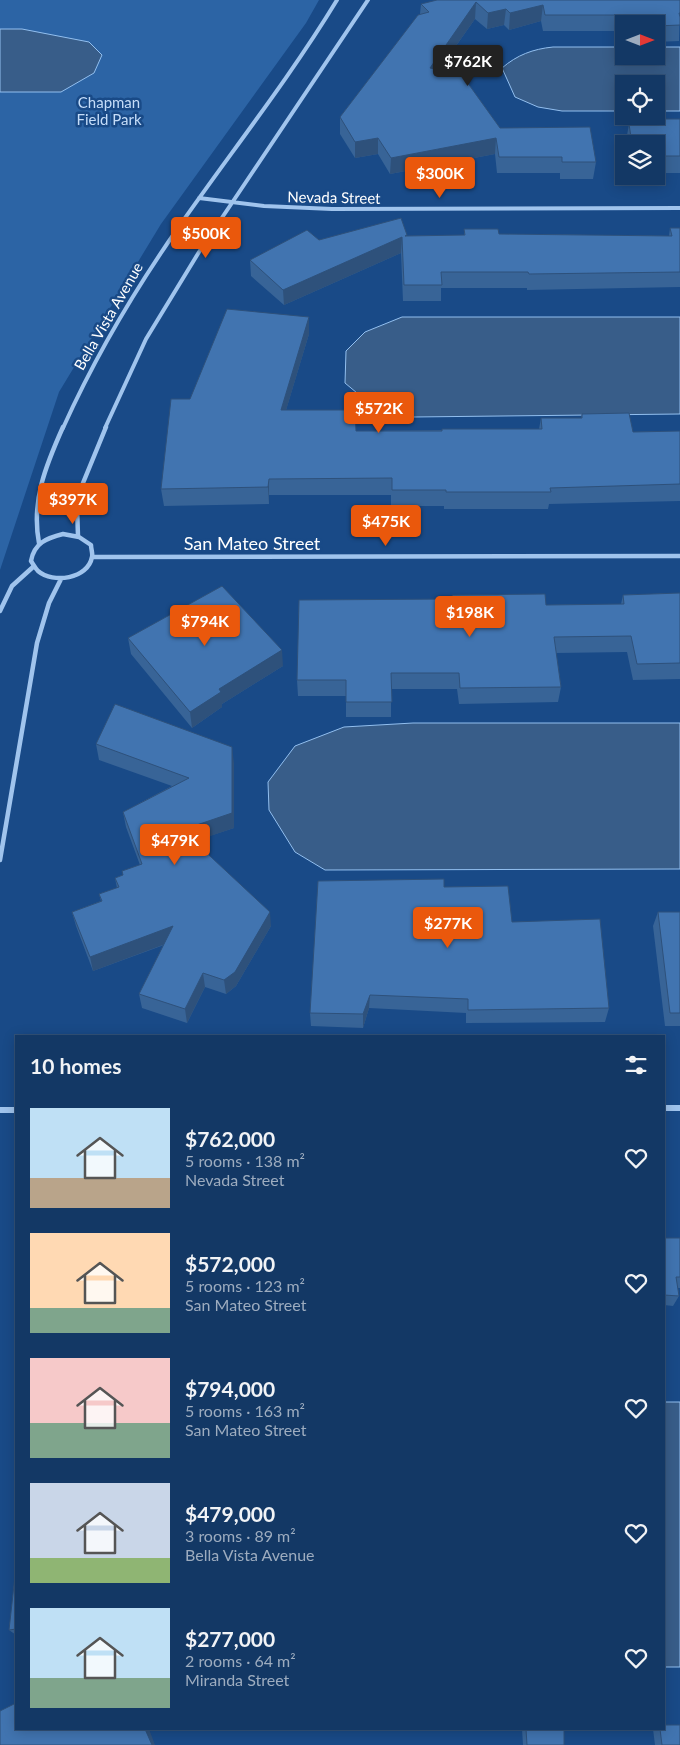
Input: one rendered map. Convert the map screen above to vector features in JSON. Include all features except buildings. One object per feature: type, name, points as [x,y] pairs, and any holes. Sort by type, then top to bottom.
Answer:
[{"type":"street","name":"Bella Vista Avenue","points":[[33,567],[31,554],[39,543],[34,511],[39,486],[66,419],[133,294],[296,62],[337,0]]},
{"type":"street","points":[[78,536],[77,507],[83,483],[134,361],[169,300],[368,0]]},
{"type":"street","name":"Nevada Street","points":[[199,198],[279,207],[680,208]]},
{"type":"street","points":[[0,611],[12,585],[20,576],[33,567],[44,576],[61,579],[79,574],[86,569],[93,557],[91,545],[78,536],[63,534],[39,543]]},
{"type":"street","name":"San Mateo Street","points":[[93,557],[680,556]]},
{"type":"street","points":[[0,860],[39,634],[47,605],[61,579]]},
{"type":"street","points":[[665,1108],[680,1108]]},
{"type":"street","points":[[0,1110],[15,1110]]},
{"type":"green space","name":"Chapman Field Park","points":[[0,0],[319,0],[306,23],[161,224],[59,392],[0,570]]},
{"type":"shaded area","points":[[0,29],[22,29],[89,42],[102,55],[94,73],[61,92],[0,92]]},
{"type":"shaded area","points":[[553,47],[615,47],[615,65],[665,65],[665,47],[680,47],[680,111],[665,111],[665,75],[615,75],[615,111],[562,111],[538,107],[515,97],[502,68],[526,53]]},
{"type":"shaded area","points":[[402,317],[680,317],[680,414],[413,417],[375,408],[345,383],[346,351],[365,332]]},
{"type":"shaded area","points":[[413,723],[680,723],[680,869],[325,870],[295,852],[269,810],[268,782],[295,746],[344,727]]},
{"type":"shaded area","points":[[665,1402],[680,1402],[680,1667],[665,1667]]}]
